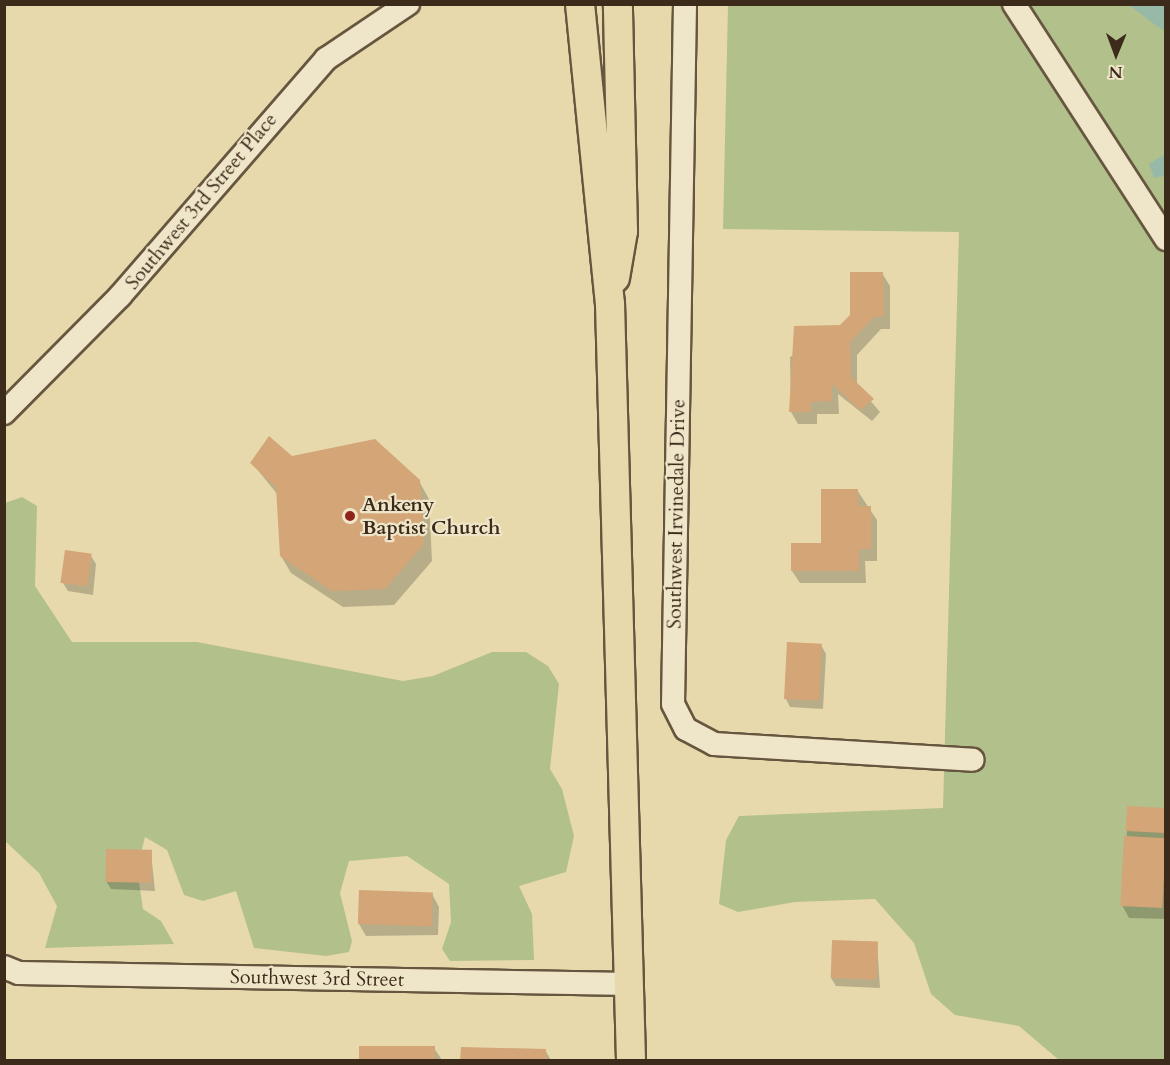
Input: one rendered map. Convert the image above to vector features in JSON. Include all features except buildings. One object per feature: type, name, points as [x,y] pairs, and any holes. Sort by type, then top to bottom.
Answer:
[{"type":"main road","points":[[580,4],[610,304],[631,1060]]},
{"type":"main road","points":[[610,304],[623,231],[618,4]]},
{"type":"street","name":"Southwest 3rd Street Place","points":[[4,413],[120,296],[326,59],[408,4]]},
{"type":"street","name":"Southwest Irvinedale Drive","points":[[685,4],[673,704],[686,729],[714,744],[973,760]]},
{"type":"street","points":[[1014,4],[1166,239]]},
{"type":"street","name":"Southwest 3rd Street","points":[[4,967],[19,973],[630,984]]},
{"type":"green space","points":[[728,5],[1165,5],[1165,1060],[1059,1060],[1019,1026],[955,1015],[931,994],[914,943],[875,899],[795,902],[738,912],[719,904],[726,840],[739,816],[943,808],[959,232],[723,229]]},
{"type":"green space","points":[[22,497],[37,506],[35,586],[72,642],[197,642],[403,681],[433,676],[492,652],[526,652],[548,666],[559,684],[550,769],[562,789],[574,836],[566,872],[519,886],[532,914],[534,960],[450,961],[442,949],[451,922],[449,884],[407,856],[349,861],[340,893],[352,941],[349,952],[326,956],[254,948],[236,891],[203,901],[184,895],[167,850],[145,837],[137,869],[143,909],[161,921],[174,944],[45,948],[57,906],[39,873],[5,841],[5,503]]},
{"type":"shaded area","points":[[1129,5],[1165,5],[1165,31],[1154,24]]},
{"type":"shaded area","points":[[1165,154],[1165,176],[1154,178],[1149,164]]},
{"type":"place","name":"Ankeny Baptist Church","points":[[350,516]]}]
